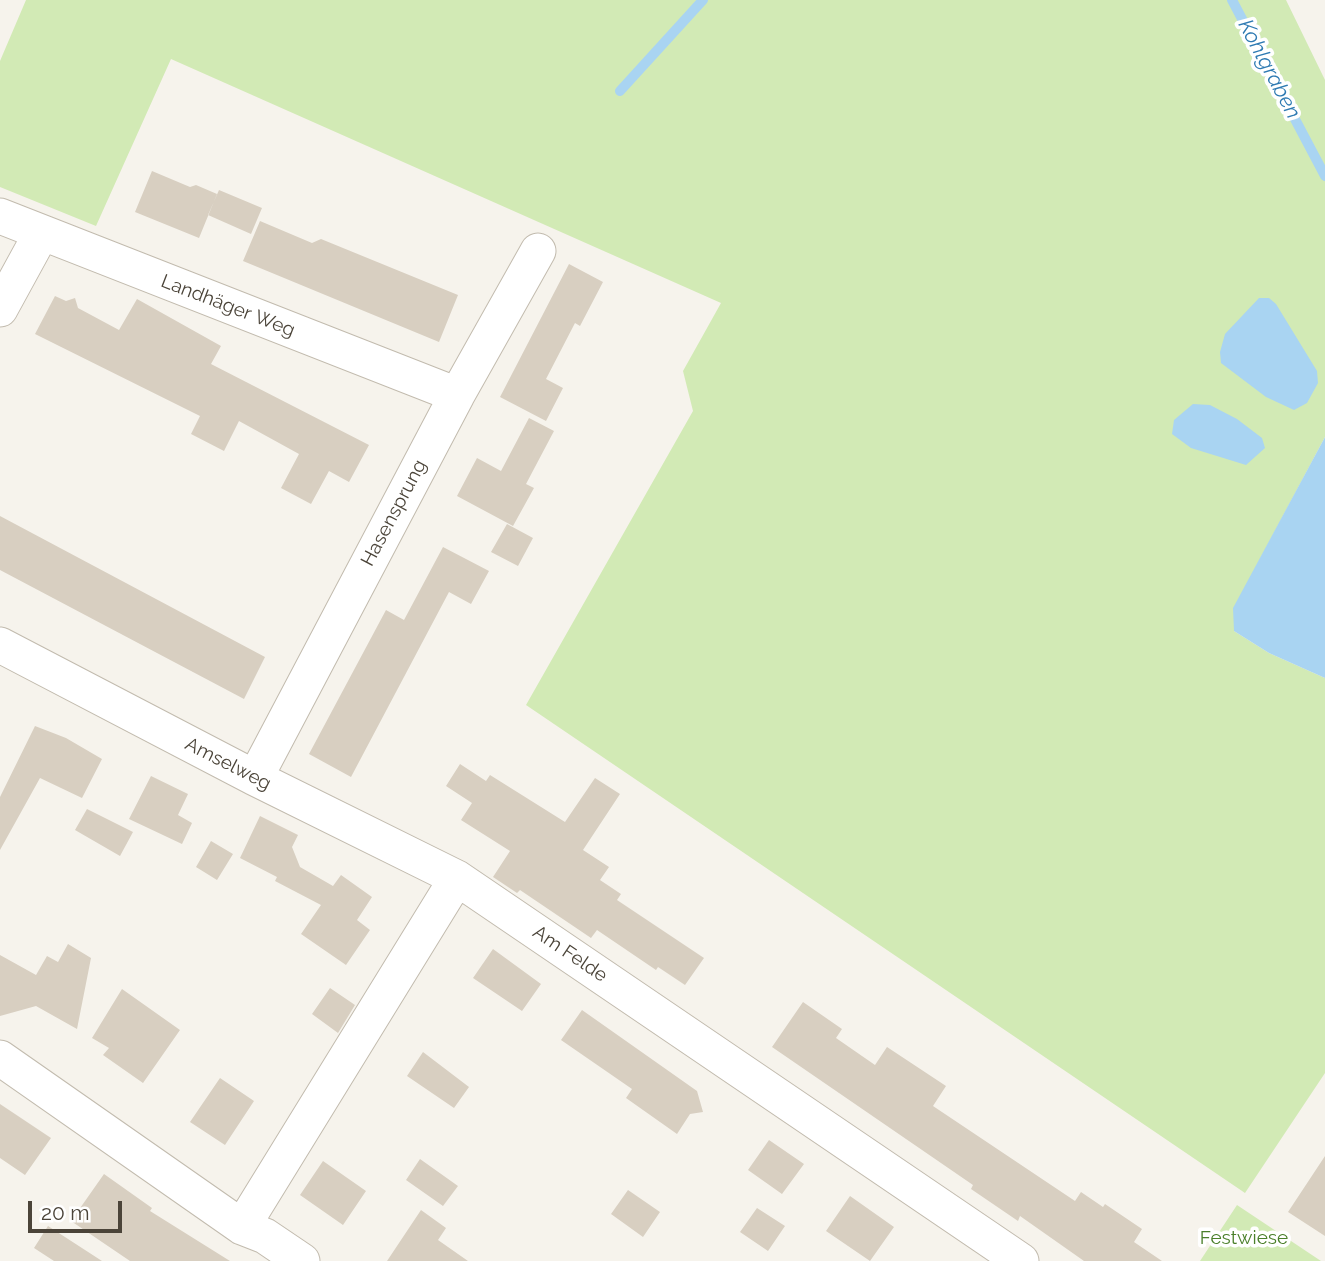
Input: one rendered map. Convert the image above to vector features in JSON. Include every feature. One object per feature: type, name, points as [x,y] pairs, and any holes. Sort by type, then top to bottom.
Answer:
[{"type":"street","name":"Landhäger Weg","points":[[0,216],[457,395]]},
{"type":"street","points":[[0,309],[41,234]]},
{"type":"street","name":"Hasensprung","points":[[255,778],[457,395],[538,251]]},
{"type":"street","name":"Amselweg","points":[[0,645],[255,778],[457,878]]},
{"type":"street","points":[[252,1242],[457,878]]},
{"type":"street","name":"Am Felde","points":[[457,878],[1021,1261]]},
{"type":"street","points":[[0,1058],[252,1242],[302,1261]]},
{"type":"green space","points":[[26,0],[1286,0],[1325,80],[1325,437],[1234,608],[1234,631],[1269,653],[1325,678],[1325,1073],[1245,1193],[526,705],[693,411],[683,371],[721,303],[171,59],[96,226],[0,187],[0,61]]},
{"type":"green space","name":"Festwiese","points":[[1237,1205],[1321,1261],[1200,1261]]},
{"type":"water","points":[[1259,298],[1269,298],[1276,304],[1317,371],[1318,383],[1307,403],[1294,410],[1266,397],[1221,363],[1220,352],[1225,334]]},
{"type":"water","points":[[1193,404],[1210,405],[1237,419],[1262,438],[1265,448],[1246,465],[1191,448],[1172,434],[1174,420]]},
{"type":"water","points":[[1325,437],[1325,678],[1269,653],[1234,631],[1233,608]]},
{"type":"building","points":[[152,171],[190,187],[196,185],[217,194],[199,238],[135,212]]},
{"type":"building","points":[[219,190],[262,208],[251,234],[208,215]]},
{"type":"building","points":[[260,221],[312,243],[321,239],[458,295],[439,342],[243,261]]},
{"type":"building","points":[[569,264],[603,282],[580,326],[575,323],[546,379],[563,388],[546,421],[500,397]]},
{"type":"building","points":[[55,296],[66,301],[75,298],[78,308],[119,330],[137,299],[221,346],[211,364],[369,445],[349,482],[329,471],[311,504],[281,488],[299,454],[239,421],[224,451],[191,434],[200,416],[35,334]]},
{"type":"building","points":[[529,418],[554,431],[526,484],[534,488],[513,526],[457,496],[477,458],[501,471]]},
{"type":"building","points":[[0,516],[265,657],[244,699],[0,570]]},
{"type":"building","points":[[507,524],[533,538],[518,566],[491,552]]},
{"type":"building","points":[[443,547],[489,571],[471,604],[449,592],[351,777],[309,754],[386,610],[404,620]]},
{"type":"building","points":[[35,726],[66,738],[102,759],[82,798],[40,778],[0,850],[0,797]]},
{"type":"building","points":[[460,764],[486,781],[490,775],[565,822],[595,778],[620,794],[583,850],[609,867],[600,880],[621,894],[617,900],[704,958],[685,985],[658,967],[656,970],[597,930],[591,938],[520,890],[517,893],[493,877],[510,851],[461,820],[472,803],[446,786]]},
{"type":"building","points":[[151,776],[188,794],[178,815],[192,823],[182,844],[129,819]]},
{"type":"building","points":[[87,809],[133,832],[120,856],[75,830]]},
{"type":"building","points":[[260,816],[298,835],[292,847],[300,867],[333,886],[341,875],[372,897],[357,920],[370,930],[346,965],[301,934],[321,905],[275,881],[277,877],[240,858]]},
{"type":"building","points":[[211,841],[233,854],[217,880],[196,867]]},
{"type":"building","points":[[68,944],[91,958],[77,1029],[36,1006],[0,1016],[0,955],[36,975],[47,956],[58,962]]},
{"type":"building","points":[[493,949],[541,984],[522,1011],[473,978]]},
{"type":"building","points":[[330,988],[355,1005],[338,1033],[312,1014]]},
{"type":"building","points":[[122,989],[180,1030],[143,1083],[103,1055],[109,1048],[92,1038]]},
{"type":"building","points":[[803,1002],[842,1029],[836,1038],[875,1065],[887,1047],[946,1086],[933,1106],[1075,1201],[1081,1192],[1103,1207],[1105,1204],[1142,1229],[1134,1242],[1162,1261],[1084,1261],[1020,1216],[1018,1221],[971,1189],[973,1185],[772,1047]]},
{"type":"building","points":[[582,1010],[697,1091],[703,1112],[690,1114],[677,1134],[626,1098],[632,1089],[561,1040]]},
{"type":"building","points":[[423,1052],[469,1087],[454,1108],[407,1076]]},
{"type":"building","points":[[220,1078],[254,1101],[225,1145],[190,1122]]},
{"type":"building","points":[[0,1104],[51,1138],[25,1175],[0,1158]]},
{"type":"building","points":[[769,1140],[804,1164],[782,1194],[748,1170]]},
{"type":"building","points":[[1325,1156],[1325,1236],[1288,1212]]},
{"type":"building","points":[[420,1159],[458,1186],[443,1206],[406,1180]]},
{"type":"building","points":[[323,1161],[366,1191],[343,1225],[300,1195]]},
{"type":"building","points":[[104,1174],[152,1208],[150,1211],[230,1261],[130,1261],[71,1221]]},
{"type":"building","points":[[628,1190],[660,1212],[643,1237],[611,1214]]},
{"type":"building","points":[[850,1196],[894,1227],[870,1261],[826,1231]]},
{"type":"building","points":[[757,1208],[785,1226],[768,1251],[740,1232]]},
{"type":"building","points":[[421,1210],[446,1228],[438,1240],[468,1261],[387,1261]]},
{"type":"building","points":[[48,1226],[102,1261],[54,1261],[34,1248]]},
{"type":"waterway","points":[[620,91],[703,0]]},
{"type":"waterway","name":"Kohlgraben","points":[[1232,0],[1325,176]]}]
